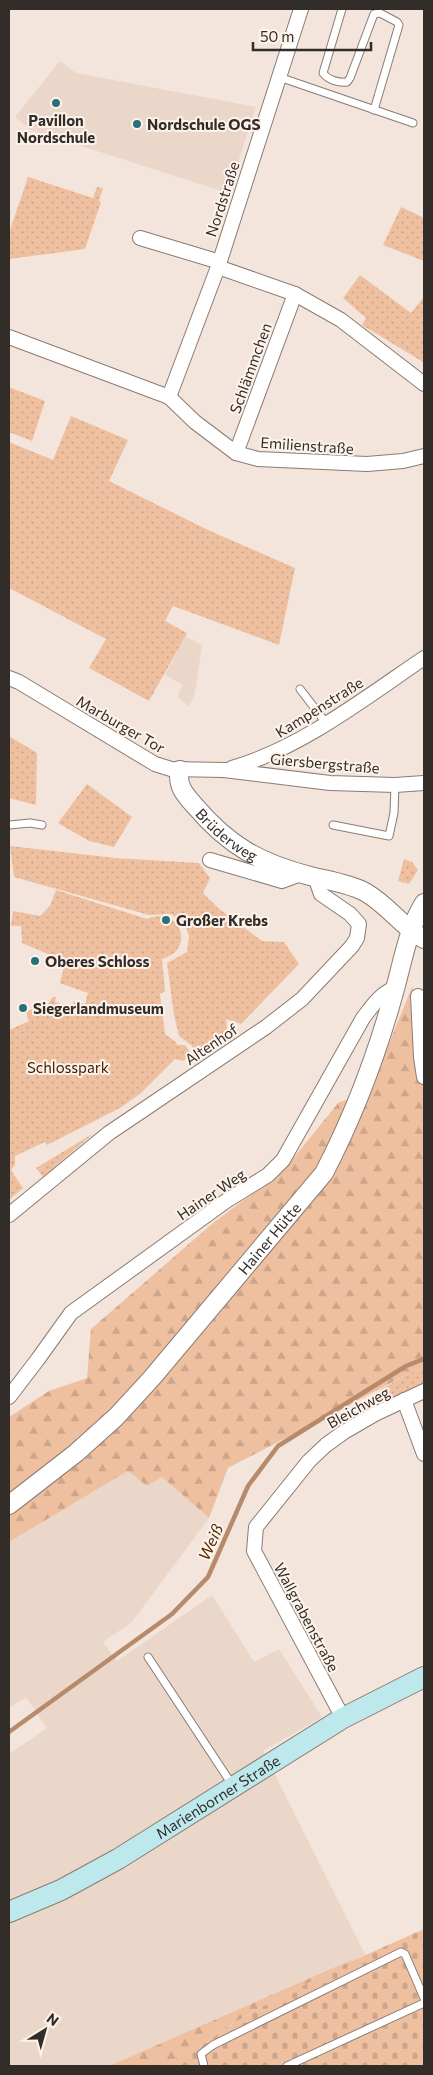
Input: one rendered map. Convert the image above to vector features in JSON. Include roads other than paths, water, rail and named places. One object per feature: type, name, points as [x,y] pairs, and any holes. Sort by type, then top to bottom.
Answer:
[{"type":"main road","name":"Marienborner Straße","points":[[9,1912],[61,1890],[118,1859],[342,1718],[424,1677]]},
{"type":"street","name":"Nordstraße","points":[[169,397],[219,264],[301,9]]},
{"type":"street","points":[[140,238],[219,264],[295,294],[342,320],[424,384]]},
{"type":"street","name":"Schlämmchen","points":[[236,453],[295,294]]},
{"type":"street","name":"Emilienstraße","points":[[9,337],[169,397],[195,422],[236,453],[258,459],[367,464],[403,461],[424,456]]},
{"type":"street","name":"Kampenstraße","points":[[224,770],[255,761],[284,749],[424,658]]},
{"type":"street","name":"Marburger Tor","points":[[9,678],[19,682],[155,764],[180,770],[224,770]]},
{"type":"street","name":"Brüderweg","points":[[180,770],[179,784],[184,794],[216,830],[238,848],[308,876],[364,892],[383,905],[418,936]]},
{"type":"street","name":"Giersbergstraße","points":[[224,770],[330,783],[395,785],[424,783]]},
{"type":"street","name":"Brüderweg","points":[[210,860],[282,881],[308,876]]},
{"type":"street","name":"Altenhof","points":[[9,1215],[109,1133],[302,999],[340,959],[357,938],[359,924],[350,914],[321,894],[308,876]]},
{"type":"street","name":"Hainer Hütte","points":[[9,1505],[76,1453],[116,1417],[151,1379],[324,1173],[346,1129],[376,1051],[395,988],[418,936],[424,903]]},
{"type":"street","name":"Hainer Weg","points":[[9,1396],[38,1360],[71,1313],[226,1201],[275,1169],[283,1160],[363,1018],[376,1000],[385,992],[395,988]]},
{"type":"street","points":[[418,996],[421,1057],[424,1077]]},
{"type":"street","name":"Bleichweg","points":[[256,1528],[308,1461],[326,1445],[367,1418],[424,1391]]},
{"type":"street","points":[[404,1400],[424,1454]]},
{"type":"street","name":"Wallgrabenstraße","points":[[256,1528],[254,1551],[342,1718]]},
{"type":"lane","points":[[342,9],[323,73],[326,77],[341,83],[347,82],[350,78],[374,14],[380,13],[399,25],[374,110]]},
{"type":"lane","points":[[279,77],[413,123]]},
{"type":"lane","points":[[300,689],[326,723]]},
{"type":"lane","points":[[333,825],[389,836],[394,813],[395,785]]},
{"type":"lane","points":[[9,825],[30,823],[42,825]]},
{"type":"lane","points":[[148,1657],[234,1787]]},
{"type":"lane","points":[[204,2066],[201,2054],[213,2045],[401,1952],[405,1954],[424,1998]]},
{"type":"lane","points":[[288,2066],[424,2004]]},
{"type":"waterway","name":"Weiß","points":[[9,1732],[172,1614],[208,1577],[248,1486],[278,1446],[406,1366],[424,1359]]},
{"type":"place","name":"Pavillon Nordschule","points":[[56,103]]},
{"type":"place","name":"Nordschule OGS","points":[[137,124]]},
{"type":"place","name":"Großer Krebs","points":[[166,920]]},
{"type":"place","name":"Oberes Schloss","points":[[35,961]]},
{"type":"place","name":"Siegerlandmuseum","points":[[23,1008]]},
{"type":"park label","name":"Schlosspark","points":[[68,1067]]}]
